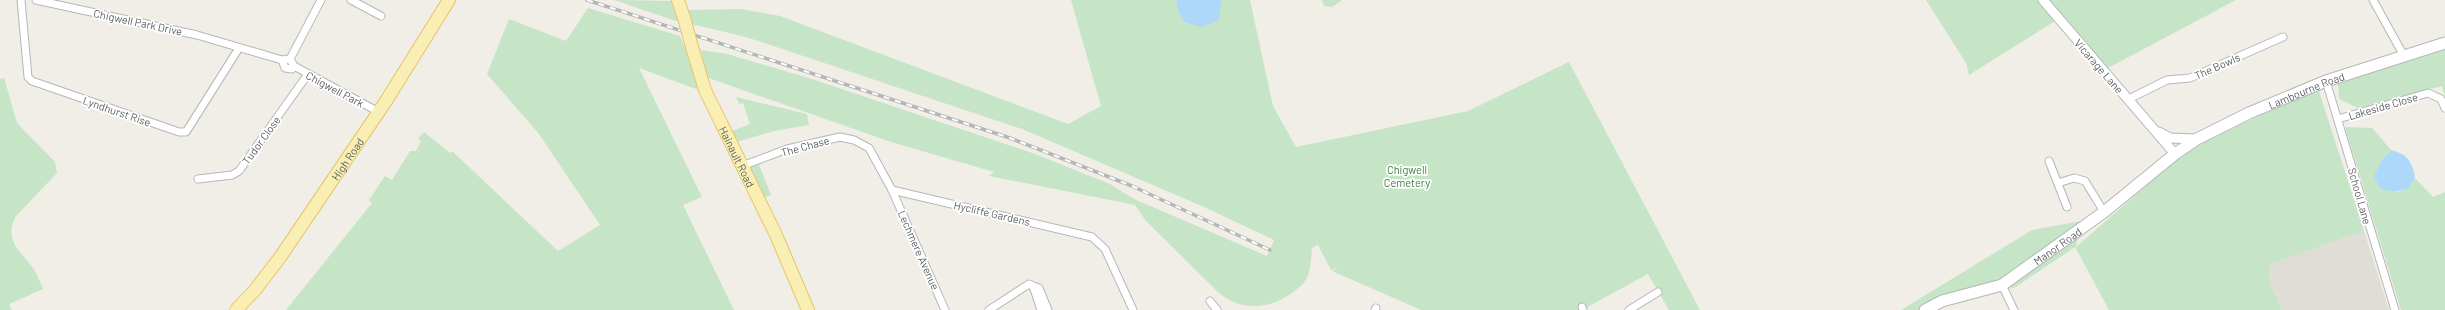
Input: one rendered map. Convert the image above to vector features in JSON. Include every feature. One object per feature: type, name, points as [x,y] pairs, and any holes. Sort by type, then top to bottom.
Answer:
[{"type":"main road","name":"High Road","points":[[236,310],[255,290],[281,256],[449,0]]},
{"type":"main road","name":"Hainault Road","points":[[678,0],[705,90],[776,235],[808,310]]},
{"type":"main road","name":"Lambourne Road","points":[[2175,154],[2197,139],[2249,113],[2326,81],[2445,43]]},
{"type":"main road","name":"Manor Road","points":[[1925,310],[1942,301],[2002,285],[2104,212],[2175,154]]},
{"type":"street","name":"Lyndhurst Rise","points":[[21,0],[28,77],[32,81],[179,132],[186,132],[239,48]]},
{"type":"street","name":"Chigwell Park Drive","points":[[36,0],[197,35],[239,48]]},
{"type":"street","points":[[239,48],[286,60],[321,0]]},
{"type":"street","points":[[351,0],[381,16]]},
{"type":"street","name":"Vicarage Lane","points":[[2043,0],[2175,154]]},
{"type":"street","points":[[2373,0],[2404,56]]},
{"type":"street","name":"The Bowls","points":[[2128,99],[2167,80],[2190,78],[2283,37]]},
{"type":"street","name":"Chigwell Park","points":[[286,60],[308,74],[377,111]]},
{"type":"street","name":"Tudor Close","points":[[198,179],[232,175],[239,171],[308,74]]},
{"type":"street","name":"School Lane","points":[[2326,81],[2395,310]]},
{"type":"street","name":"Lakeside Close","points":[[2338,119],[2428,93],[2441,99],[2445,108]]},
{"type":"street","name":"Vicarage Lane","points":[[2156,130],[2170,138],[2197,139]]},
{"type":"street","name":"The Chase","points":[[742,166],[787,150],[840,137],[854,140],[869,148],[892,190]]},
{"type":"street","points":[[2049,161],[2067,207]]},
{"type":"street","points":[[2058,184],[2074,178],[2084,181],[2104,212]]},
{"type":"street","name":"Hycliffe Gardens","points":[[892,190],[1092,237],[1105,249],[1133,310]]},
{"type":"street","name":"Lechmere Avenue","points":[[892,190],[945,310]]},
{"type":"street","points":[[989,310],[1029,284],[1035,288],[1048,310]]},
{"type":"street","points":[[2002,285],[2014,310]]},
{"type":"street","points":[[1035,288],[1041,310]]},
{"type":"street","points":[[1629,310],[1658,292]]},
{"type":"street","points":[[1210,301],[1217,310]]},
{"type":"shaded area","points":[[2364,231],[2389,310],[2282,310],[2269,281],[2270,264]]},
{"type":"green space","points":[[614,0],[675,1],[679,21],[676,21]]},
{"type":"green space","name":"Chigwell Cemetery","points":[[1071,0],[1250,0],[1273,106],[1296,147],[1468,111],[1569,62],[1700,310],[1669,310],[1648,274],[1582,310],[1421,310],[1332,271],[1339,268],[1331,270],[1318,245],[1312,248],[1307,278],[1289,295],[1280,300],[1262,305],[1253,306],[1236,303],[1219,293],[1146,221],[1135,205],[989,176],[994,172],[891,142],[706,77],[701,50],[727,54],[815,80],[1035,154],[1110,184],[1134,199],[1267,256],[1274,240],[1204,207],[1022,129],[746,37],[691,24],[688,10],[741,9],[780,16],[1068,124],[1101,106]]},
{"type":"green space","points":[[1322,0],[1342,0],[1332,7],[1324,6]]},
{"type":"green space","points":[[1926,0],[2038,0],[2055,21],[1969,75],[1966,63]]},
{"type":"green space","points":[[2050,0],[2236,0],[2108,68]]},
{"type":"green space","points":[[588,8],[680,36],[701,88],[696,89],[639,68],[702,197],[683,205],[734,310],[286,310],[372,203],[369,200],[385,176],[392,180],[410,151],[416,151],[421,142],[418,138],[424,132],[450,153],[452,151],[558,251],[600,225],[539,134],[487,74],[509,19],[566,41]]},
{"type":"green space","points":[[2445,48],[2445,97],[2442,86],[2358,108],[2339,99],[2338,84]]},
{"type":"green space","points":[[4,78],[17,123],[55,162],[57,173],[16,216],[12,224],[12,238],[18,250],[33,268],[43,289],[9,304],[12,310],[0,310],[0,79]]},
{"type":"green space","points":[[2318,88],[2364,231],[2270,264],[2269,281],[2282,310],[2109,310],[2075,247],[2014,288],[1955,295],[1921,310],[1901,310],[2032,230],[2081,221],[2076,247],[2177,159],[2204,142]]},
{"type":"green space","points":[[736,97],[807,114],[809,125],[774,131],[733,143],[729,132],[750,124],[743,103],[739,104]]},
{"type":"green space","points":[[2345,127],[2372,128],[2391,150],[2381,162],[2397,192],[2408,189],[2415,178],[2433,197],[2445,192],[2445,310],[2401,310]]},
{"type":"green space","points":[[758,162],[771,195],[762,199],[746,166]]},
{"type":"water","points":[[1176,0],[1222,0],[1218,21],[1201,27],[1184,22],[1178,10]]},
{"type":"water","points":[[2391,150],[2402,154],[2411,163],[2415,178],[2408,189],[2394,191],[2380,188],[2374,176],[2381,162]]},
{"type":"railway","points":[[587,0],[1010,138],[1132,186],[1270,250]]}]
